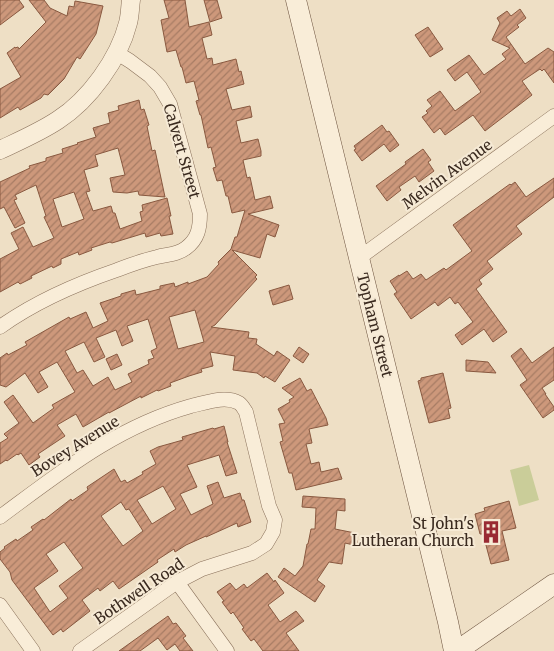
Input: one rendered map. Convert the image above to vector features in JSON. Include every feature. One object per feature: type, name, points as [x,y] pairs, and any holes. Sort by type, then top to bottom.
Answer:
[{"type":"main road","name":"Topham Street","points":[[296,0],[456,651]]},
{"type":"main road","points":[[456,651],[554,584]]},
{"type":"street","points":[[0,150],[58,120],[82,101],[94,88],[116,53],[128,22],[131,0]]},
{"type":"street","name":"Calvert Street","points":[[0,328],[48,299],[84,283],[116,270],[157,257],[178,253],[188,247],[196,237],[200,227],[200,214],[170,104],[160,87],[150,76],[116,53]]},
{"type":"street","name":"Melvin Avenue","points":[[359,258],[554,116]]},
{"type":"street","name":"Bovey Avenue","points":[[0,517],[70,465],[96,448],[128,431],[169,412],[212,400],[230,400]]},
{"type":"street","name":"Bothwell Road","points":[[80,651],[177,582],[202,568],[252,553],[266,544],[273,532],[275,520],[246,412],[240,404],[230,400]]},
{"type":"street","points":[[177,582],[227,651]]},
{"type":"street","points":[[0,605],[33,651]]},
{"type":"green space","points":[[529,465],[539,500],[519,506],[510,470]]},
{"type":"building","points":[[0,0],[19,0],[24,7],[0,25]]},
{"type":"building","points":[[29,0],[44,0],[50,8],[67,16],[69,6],[74,7],[75,1],[103,6],[96,34],[80,59],[77,57],[64,79],[48,95],[44,94],[41,98],[20,110],[18,107],[0,118],[0,89],[21,77],[7,53],[15,47],[19,49],[46,22]]},
{"type":"building","points":[[164,0],[185,0],[189,27],[209,22],[212,35],[202,38],[207,59],[212,58],[213,65],[236,59],[244,84],[226,89],[232,110],[250,106],[252,117],[236,121],[241,143],[258,139],[261,151],[261,156],[243,160],[247,178],[250,177],[255,200],[270,196],[273,208],[248,214],[279,225],[275,237],[267,234],[260,258],[232,250],[257,275],[255,277],[257,279],[215,325],[211,327],[249,332],[248,338],[257,339],[256,344],[274,356],[277,351],[290,360],[275,382],[257,373],[233,370],[235,356],[210,352],[213,366],[201,369],[202,372],[170,383],[171,386],[141,398],[141,396],[83,427],[76,414],[57,425],[65,436],[38,454],[40,457],[29,465],[21,453],[0,464],[0,443],[8,438],[4,434],[19,423],[4,402],[13,395],[33,423],[54,408],[52,405],[75,392],[57,362],[39,372],[48,387],[38,393],[25,373],[6,387],[0,385],[0,358],[27,345],[25,342],[69,317],[70,319],[86,312],[93,328],[108,321],[100,303],[121,296],[121,294],[135,290],[136,295],[160,289],[160,286],[174,283],[175,287],[207,277],[231,249],[235,237],[237,237],[245,210],[232,213],[222,180],[217,181],[213,168],[216,167],[211,147],[208,148],[196,101],[199,100],[194,81],[186,83],[176,50],[167,52],[161,20],[169,18]],"holes":[[[195,310],[204,342],[178,349],[169,317]],[[148,319],[157,348],[151,351],[154,358],[148,360],[149,364],[128,374],[132,382],[115,390],[108,377],[93,386],[83,370],[77,373],[65,351],[84,342],[94,362],[105,357],[96,338],[116,330],[122,346],[133,341],[127,326]]]},
{"type":"building","points":[[204,0],[217,0],[222,18],[210,22]]},
{"type":"building","points":[[520,9],[526,18],[517,25],[519,27],[506,37],[525,64],[548,48],[554,52],[554,83],[544,69],[542,71],[540,69],[522,81],[532,95],[485,131],[473,115],[445,135],[440,128],[434,133],[422,117],[428,113],[426,111],[432,106],[427,100],[440,91],[455,111],[481,92],[467,72],[455,81],[447,70],[469,55],[484,75],[506,59],[502,54],[510,48],[492,40],[500,23],[497,18],[507,11],[511,16]]},
{"type":"building","points":[[428,27],[443,49],[430,57],[415,35]]},
{"type":"building","points":[[139,100],[141,110],[144,109],[149,125],[147,126],[152,151],[155,150],[165,197],[139,195],[138,191],[127,193],[113,192],[110,178],[125,175],[118,148],[95,155],[98,166],[84,170],[90,191],[86,192],[93,211],[111,206],[120,229],[142,221],[140,212],[143,211],[142,205],[167,198],[173,234],[161,236],[160,233],[146,237],[145,233],[91,248],[92,250],[79,255],[78,252],[61,259],[61,264],[53,268],[52,266],[31,276],[32,278],[20,284],[18,282],[0,292],[0,259],[19,249],[11,233],[23,227],[33,247],[54,238],[44,217],[46,216],[36,185],[15,195],[17,199],[14,200],[25,223],[15,228],[4,207],[0,209],[0,182],[30,168],[29,166],[46,161],[46,158],[63,153],[62,149],[96,137],[93,128],[110,123],[108,113],[119,110],[118,106]],"holes":[[[74,192],[84,219],[62,227],[53,199]]]},
{"type":"building","points":[[382,125],[399,145],[390,152],[384,144],[362,161],[354,150],[356,149],[354,146]]},
{"type":"building","points":[[423,149],[431,160],[428,162],[434,171],[419,182],[415,176],[399,187],[401,190],[387,201],[376,186]]},
{"type":"building","points":[[554,178],[554,197],[516,226],[522,234],[487,261],[493,269],[479,280],[482,284],[476,289],[507,332],[493,342],[484,329],[462,345],[455,335],[473,322],[458,302],[455,304],[450,297],[438,306],[435,302],[411,319],[394,294],[397,292],[390,281],[407,271],[413,279],[421,274],[426,280],[444,268],[446,270],[472,251],[453,225],[510,184],[515,182],[526,197]]},
{"type":"building","points":[[289,285],[293,299],[273,305],[269,291]]},
{"type":"building","points":[[299,347],[309,354],[303,363],[293,356]]},
{"type":"building","points":[[554,347],[554,380],[542,388],[554,410],[543,418],[520,385],[527,380],[511,356],[521,348],[532,363]]},
{"type":"building","points":[[117,354],[122,365],[111,370],[106,359]]},
{"type":"building","points":[[466,360],[488,362],[496,373],[466,371]]},
{"type":"building","points":[[443,373],[451,408],[448,409],[450,418],[429,423],[418,381],[421,378]]},
{"type":"building","points":[[300,378],[307,391],[311,389],[328,425],[309,429],[312,443],[306,444],[311,464],[319,462],[321,472],[338,468],[342,479],[296,490],[292,473],[289,473],[280,442],[283,441],[279,424],[285,423],[278,409],[290,402],[289,400],[294,397],[282,388]]},
{"type":"building","points":[[224,426],[237,473],[226,476],[219,455],[187,465],[197,487],[180,494],[191,515],[213,504],[207,486],[218,482],[224,498],[240,493],[251,522],[238,527],[237,523],[186,545],[175,552],[174,549],[119,589],[113,581],[100,591],[98,588],[82,600],[90,611],[63,632],[61,629],[53,635],[12,580],[10,572],[0,559],[0,552],[16,539],[17,541],[33,530],[31,527],[44,520],[71,499],[72,501],[88,490],[87,487],[114,469],[121,482],[125,480],[127,483],[156,464],[150,451],[183,440],[182,437]],"holes":[[[163,486],[176,509],[152,524],[137,500]],[[121,502],[126,510],[129,509],[143,531],[123,546],[101,516]],[[64,542],[83,568],[59,586],[68,598],[50,612],[34,588],[58,571],[46,554]]]},
{"type":"building","points":[[303,496],[345,499],[345,511],[337,510],[335,529],[355,533],[358,546],[345,543],[342,564],[329,562],[317,580],[325,586],[315,602],[278,577],[284,568],[295,576],[303,566],[311,529],[315,529],[316,508],[302,507]]},
{"type":"building","name":"St John's Lutheran Church","points":[[509,501],[516,528],[502,531],[509,560],[491,564],[483,534],[480,534],[475,514],[485,511],[484,508]]},
{"type":"building","points":[[267,573],[274,582],[275,580],[284,593],[268,605],[280,622],[296,611],[304,621],[286,633],[299,651],[263,651],[254,639],[251,641],[233,612],[231,614],[217,592],[230,583],[236,590],[244,584],[247,588]]},
{"type":"building","points":[[168,616],[173,624],[176,623],[186,636],[183,638],[193,651],[180,651],[175,644],[167,650],[158,638],[140,651],[119,651]]},
{"type":"place","name":"St John's Lutheran Church","points":[[491,532]]}]
